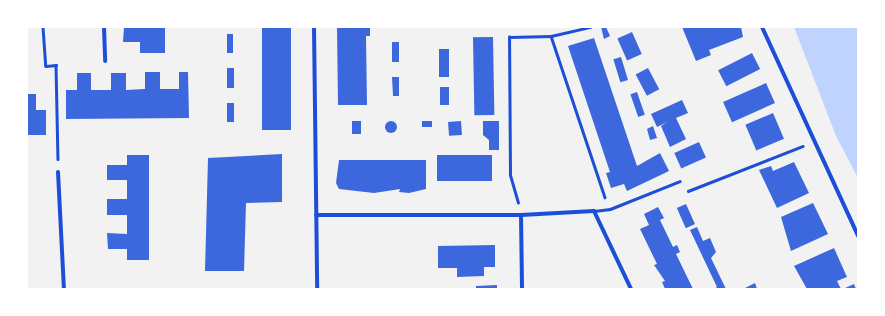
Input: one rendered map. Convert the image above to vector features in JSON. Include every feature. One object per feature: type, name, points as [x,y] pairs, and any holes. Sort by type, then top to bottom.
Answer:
[{"type":"street","points":[[104,27],[105,62]]},
{"type":"street","points":[[314,27],[317,289]]},
{"type":"street","points":[[762,27],[858,236]]},
{"type":"street","points":[[58,172],[64,289]]},
{"type":"street","points":[[316,216],[521,215],[594,211],[631,289]]},
{"type":"street","points":[[521,215],[522,289]]},
{"type":"lane","points":[[594,211],[610,209],[680,181]]},
{"type":"path","points":[[43,27],[46,66],[56,65],[58,172]]},
{"type":"path","points":[[521,215],[510,175],[509,37],[551,36],[590,27]]},
{"type":"path","points":[[551,36],[610,209]]},
{"type":"path","points":[[680,181],[684,192],[814,141]]},
{"type":"water","points":[[794,27],[858,27],[858,178],[836,136]]},
{"type":"building","points":[[124,27],[165,27],[165,53],[140,53],[140,42],[123,42]]},
{"type":"building","points":[[262,27],[291,27],[291,130],[262,130]]},
{"type":"building","points":[[337,27],[370,27],[370,36],[366,36],[367,105],[338,105]]},
{"type":"building","points":[[601,27],[606,27],[610,36],[604,39]]},
{"type":"building","points":[[682,27],[741,27],[743,37],[709,50],[711,55],[696,61]]},
{"type":"building","points":[[632,32],[642,54],[627,60],[617,39]]},
{"type":"building","points":[[227,34],[233,34],[233,53],[227,53]]},
{"type":"building","points":[[473,37],[493,37],[494,115],[474,115]]},
{"type":"building","points":[[594,38],[637,166],[660,153],[669,171],[627,191],[624,184],[611,188],[606,173],[610,172],[568,46]]},
{"type":"building","points":[[392,42],[399,42],[399,62],[392,62]]},
{"type":"building","points":[[439,49],[449,49],[449,77],[439,77]]},
{"type":"building","points":[[752,53],[760,69],[726,86],[718,70]]},
{"type":"building","points":[[621,57],[628,80],[620,82],[613,59]]},
{"type":"building","points":[[227,68],[234,68],[234,88],[227,88]]},
{"type":"building","points":[[648,68],[659,89],[647,96],[636,75]]},
{"type":"building","points":[[145,72],[160,72],[160,89],[179,89],[179,72],[188,72],[189,118],[66,119],[66,90],[77,90],[77,73],[91,73],[91,90],[111,90],[111,73],[126,73],[126,90],[145,89]]},
{"type":"building","points":[[392,77],[399,77],[399,96],[393,96]]},
{"type":"building","points":[[766,83],[775,103],[732,122],[723,102]]},
{"type":"building","points":[[440,87],[449,87],[449,105],[440,105]]},
{"type":"building","points":[[637,92],[645,115],[638,117],[630,94]]},
{"type":"building","points":[[27,94],[36,94],[36,110],[46,110],[46,135],[27,135]]},
{"type":"building","points":[[682,100],[688,113],[676,118],[686,139],[670,147],[661,126],[667,122],[657,127],[651,114]]},
{"type":"building","points":[[227,103],[234,103],[234,122],[227,122]]},
{"type":"building","points":[[773,113],[784,139],[756,150],[745,125]]},
{"type":"building","points":[[352,121],[361,121],[361,134],[352,134]]},
{"type":"building","points":[[389,121],[393,121],[397,127],[393,133],[389,133],[385,129],[385,125]]},
{"type":"building","points":[[422,121],[432,121],[432,127],[422,127]]},
{"type":"building","points":[[461,121],[462,135],[449,136],[448,122]]},
{"type":"building","points":[[483,121],[499,121],[499,150],[489,150],[489,140],[483,135]]},
{"type":"building","points":[[653,126],[657,138],[650,140],[647,129]]},
{"type":"building","points":[[699,142],[706,158],[681,169],[674,153]]},
{"type":"building","points":[[282,154],[282,202],[246,203],[244,271],[205,271],[208,158]]},
{"type":"building","points":[[127,155],[149,155],[149,260],[127,260],[127,249],[108,249],[107,233],[127,234],[127,215],[107,215],[107,199],[127,199],[127,180],[107,180],[107,165],[127,165]]},
{"type":"building","points":[[437,155],[492,155],[492,181],[437,181]]},
{"type":"building","points":[[339,160],[426,160],[426,189],[409,193],[399,192],[400,189],[374,193],[339,189],[336,183]]},
{"type":"building","points":[[794,162],[809,193],[777,208],[759,170],[771,166],[773,171]]},
{"type":"building","points":[[813,203],[828,234],[791,251],[781,217]]},
{"type":"building","points":[[686,204],[695,224],[686,228],[677,208]]},
{"type":"building","points":[[658,207],[664,218],[660,220],[673,247],[677,245],[680,252],[676,254],[693,289],[665,289],[662,282],[665,281],[654,265],[657,264],[640,229],[649,225],[644,214]]},
{"type":"building","points":[[697,227],[703,241],[710,238],[716,252],[711,258],[726,289],[714,289],[717,287],[690,230]]},
{"type":"building","points":[[495,245],[495,267],[484,267],[484,276],[457,277],[457,268],[438,268],[438,246]]},
{"type":"building","points":[[834,248],[847,277],[837,281],[841,289],[807,289],[794,266]]},
{"type":"building","points":[[755,283],[757,289],[743,289]]},
{"type":"building","points":[[854,284],[856,289],[843,289]]},
{"type":"building","points":[[497,285],[497,289],[476,289],[476,286]]}]
